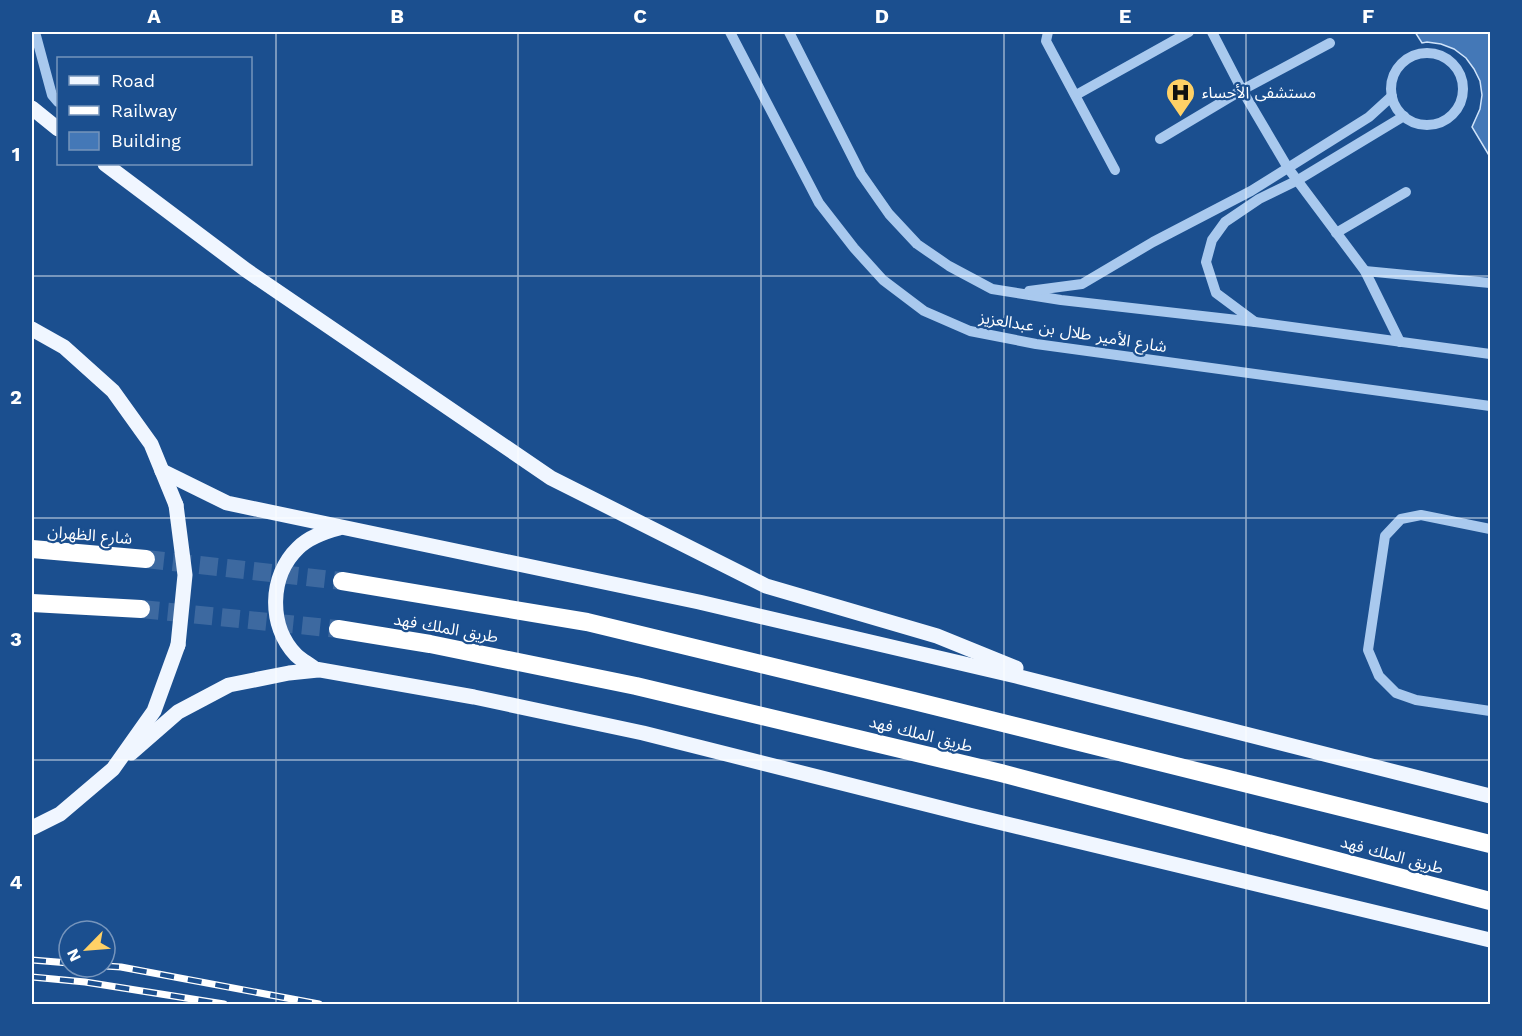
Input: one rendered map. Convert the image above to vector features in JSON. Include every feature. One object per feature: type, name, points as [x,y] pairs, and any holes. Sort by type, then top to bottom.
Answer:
[{"type":"highway","name":"شارع الظهران","points":[[32,549],[146,559]]},
{"type":"highway","name":"طريق الملك فهد","points":[[342,581],[587,622],[1491,844]]},
{"type":"highway","points":[[32,603],[141,609]]},
{"type":"highway","name":"طريق الملك فهد","points":[[338,629],[430,644],[636,686],[1001,773],[1491,901]]},
{"type":"main road","points":[[32,108],[57,128]]},
{"type":"main road","points":[[106,165],[246,270],[551,478],[766,586],[937,636],[1074,691]]},
{"type":"main road","points":[[32,329],[64,347],[113,391],[151,444],[176,505],[186,575],[178,645],[154,711],[113,769]]},
{"type":"main road","points":[[162,471],[227,503],[699,602],[1016,676],[1491,796]]},
{"type":"main road","points":[[318,670],[296,654],[283,635],[276,613],[276,589],[284,567],[298,548],[316,535],[339,528]]},
{"type":"main road","points":[[32,828],[60,814],[178,712],[229,685],[289,673],[318,670],[474,697],[643,733],[969,815],[1491,940]]},
{"type":"street","points":[[34,32],[52,95],[57,101]]},
{"type":"street","name":"شارع الأمير طلال بن عبدالعزيز","points":[[730,32],[819,203],[854,248],[883,280],[924,311],[970,331],[1036,344],[1491,406]]},
{"type":"street","name":"شارع الأمير طلال بن عبدالعزيز","points":[[789,32],[861,174],[889,214],[917,244],[949,266],[992,289],[1061,300],[1256,322],[1491,354]]},
{"type":"street","points":[[1048,32],[1046,41],[1115,170]]},
{"type":"street","points":[[1076,95],[1189,32]]},
{"type":"street","points":[[1212,32],[1242,90],[1288,168],[1365,271],[1400,342]]},
{"type":"street","points":[[1160,139],[1242,90],[1330,43]]},
{"type":"street","points":[[1431,52],[1452,62],[1459,70],[1464,92],[1461,104],[1455,113],[1446,120],[1424,125],[1404,116],[1396,107],[1391,85],[1400,65],[1409,57],[1431,52]]},
{"type":"street","points":[[1017,292],[1082,284],[1153,242],[1251,191],[1369,117],[1392,96]]},
{"type":"street","points":[[1256,322],[1216,293],[1206,262],[1212,240],[1225,222],[1259,200],[1298,180],[1404,116]]},
{"type":"street","points":[[119,165],[150,198]]},
{"type":"street","points":[[1336,233],[1406,192]]},
{"type":"street","points":[[1365,271],[1491,283]]},
{"type":"street","points":[[1491,529],[1421,515],[1401,519],[1385,536],[1368,650],[1379,676],[1396,693],[1416,700],[1491,711]]},
{"type":"building","points":[[1415,32],[1490,32],[1490,157],[1472,127],[1480,109],[1482,95],[1480,81],[1474,69],[1466,58],[1454,49],[1441,44],[1422,43]]},
{"type":"tunnel","points":[[146,559],[342,581]]},
{"type":"tunnel","points":[[141,609],[338,629]]},
{"type":"railway","points":[[32,960],[57,962]]},
{"type":"railway","points":[[117,967],[319,1004]]},
{"type":"railway","points":[[32,977],[85,982],[224,1004]]},
{"type":"place","name":"مستشفى الأحساء","points":[[1181,118]]}]
